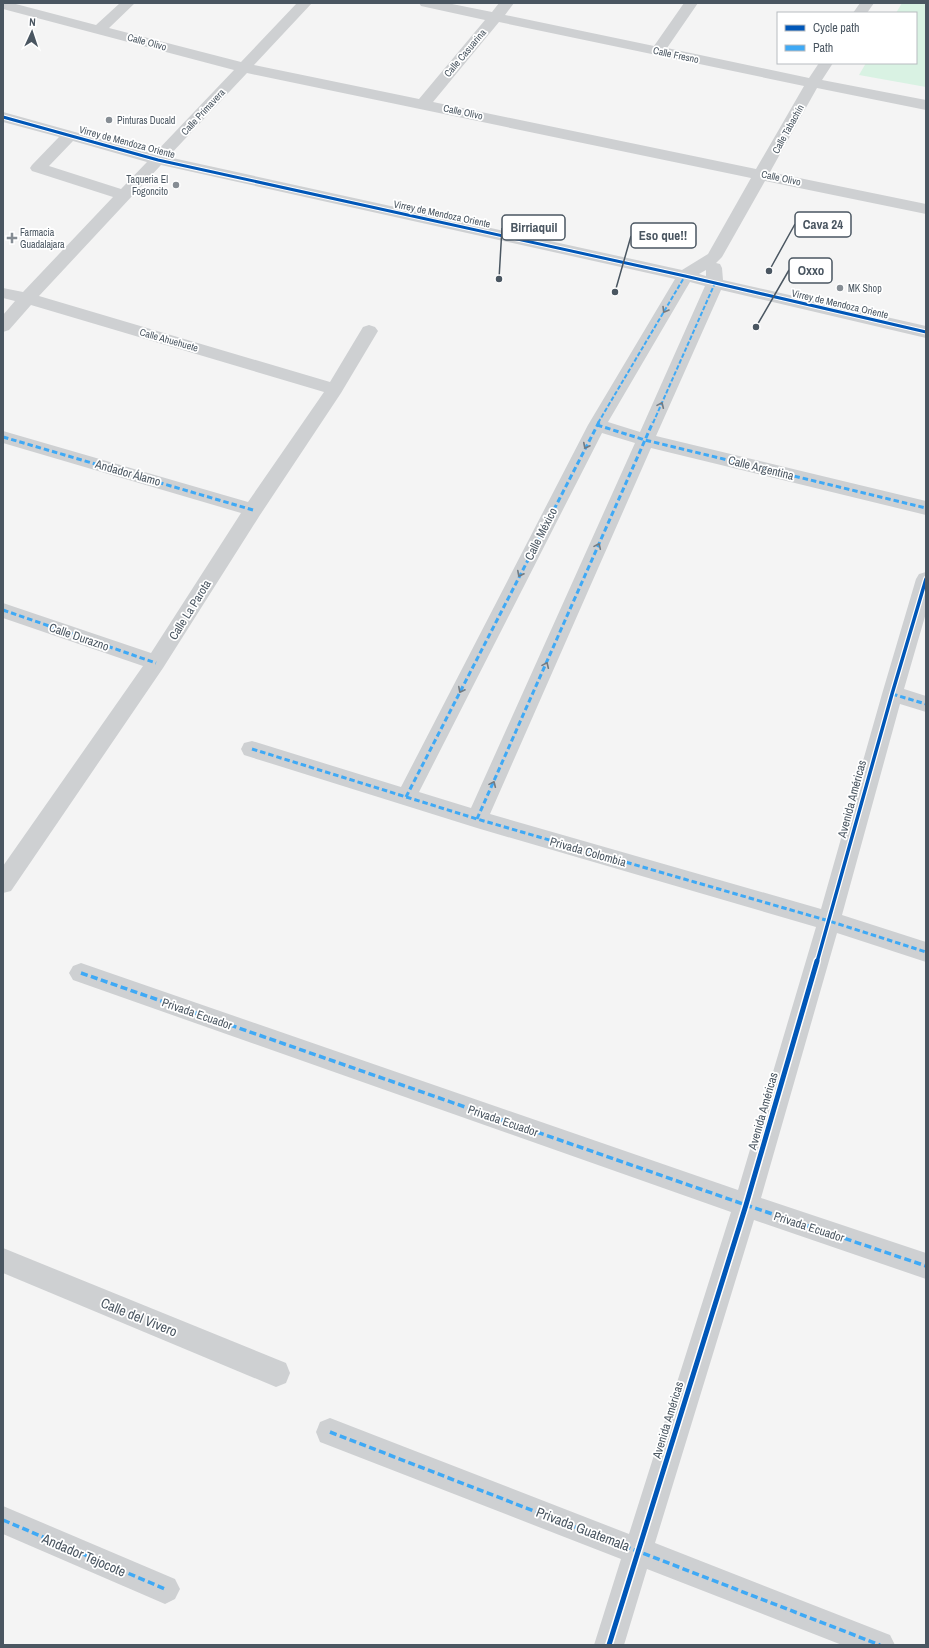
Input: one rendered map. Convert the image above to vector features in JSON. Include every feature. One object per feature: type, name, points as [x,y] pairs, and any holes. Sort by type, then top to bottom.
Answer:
[{"type":"street","points":[[99,30],[128,3]]},
{"type":"street","name":"Calle Primavera","points":[[3,326],[27,298],[305,3]]},
{"type":"street","name":"Calle Fresno","points":[[426,3],[926,105]]},
{"type":"street","name":"Calle Casuarina","points":[[423,104],[507,3]]},
{"type":"street","points":[[658,51],[691,3]]},
{"type":"street","points":[[861,12],[867,3]]},
{"type":"street","name":"Calle Olivo","points":[[3,5],[245,68],[926,209]]},
{"type":"street","name":"Calle Tabachín","points":[[685,276],[714,257],[813,83],[825,64]]},
{"type":"street","name":"Virrey de Mendoza Oriente","points":[[3,117],[158,160],[685,276],[926,332]]},
{"type":"street","points":[[70,135],[38,168],[125,195]]},
{"type":"street","points":[[477,819],[715,283],[714,257]]},
{"type":"street","name":"Calle México","points":[[406,798],[597,425],[685,276]]},
{"type":"street","name":"Calle Ahuehuete","points":[[3,293],[27,298],[335,389]]},
{"type":"street","name":"Calle La Parota","points":[[3,884],[156,663],[252,510],[335,389],[369,330]]},
{"type":"street","name":"Calle Argentina","points":[[597,425],[645,440],[926,508]]},
{"type":"street","name":"Andador Álamo","points":[[3,437],[252,510]]},
{"type":"street","name":"Avenida Américas","points":[[609,1645],[746,1205],[829,921],[892,694],[926,579]]},
{"type":"street","name":"Calle Durazno","points":[[3,610],[156,663]]},
{"type":"street","points":[[892,694],[926,704]]},
{"type":"street","name":"Privada Colombia","points":[[252,749],[406,798],[829,921],[926,952]]},
{"type":"street","name":"Privada Ecuador","points":[[81,973],[746,1205],[926,1266]]},
{"type":"street","name":"Calle del Vivero","points":[[3,1260],[276,1373]]},
{"type":"street","name":"Privada Guatemala","points":[[330,1432],[880,1645]]},
{"type":"street","name":"Andador Tejocote","points":[[3,1520],[165,1589]]},
{"type":"green space","points":[[902,3],[926,3],[926,87],[859,75],[865,64],[917,64],[917,12],[897,12]]},
{"type":"marked path","points":[[406,797],[597,425],[685,276]]},
{"type":"marked path","points":[[477,819],[715,283]]},
{"type":"marked path","points":[[597,425],[645,440],[926,508]]},
{"type":"marked path","points":[[3,437],[253,510]]},
{"type":"marked path","points":[[3,610],[156,663]]},
{"type":"marked path","points":[[892,694],[926,704]]},
{"type":"marked path","points":[[252,749],[477,819],[829,921],[926,952]]},
{"type":"marked path","points":[[81,973],[746,1205],[926,1266]]},
{"type":"marked path","points":[[330,1432],[880,1645]]},
{"type":"marked path","points":[[3,1520],[165,1589]]},
{"type":"cycle path","points":[[3,117],[158,160],[685,276],[926,332]]},
{"type":"cycle path","points":[[609,1645],[746,1205],[829,921],[892,694],[926,579]]},
{"type":"place","name":"Pinturas Ducald","points":[[109,120]]},
{"type":"place","name":"Taqueria El Fogoncito","points":[[176,185]]},
{"type":"place","name":"Farmacia Guadalajara","points":[[12,238]]},
{"type":"place","name":"Cava 24","points":[[769,271]]},
{"type":"place","name":"Birriaquil","points":[[499,279]]},
{"type":"place","name":"MK Shop","points":[[840,288]]},
{"type":"place","name":"Eso que!!","points":[[615,292]]},
{"type":"place","name":"Oxxo","points":[[756,327]]}]
